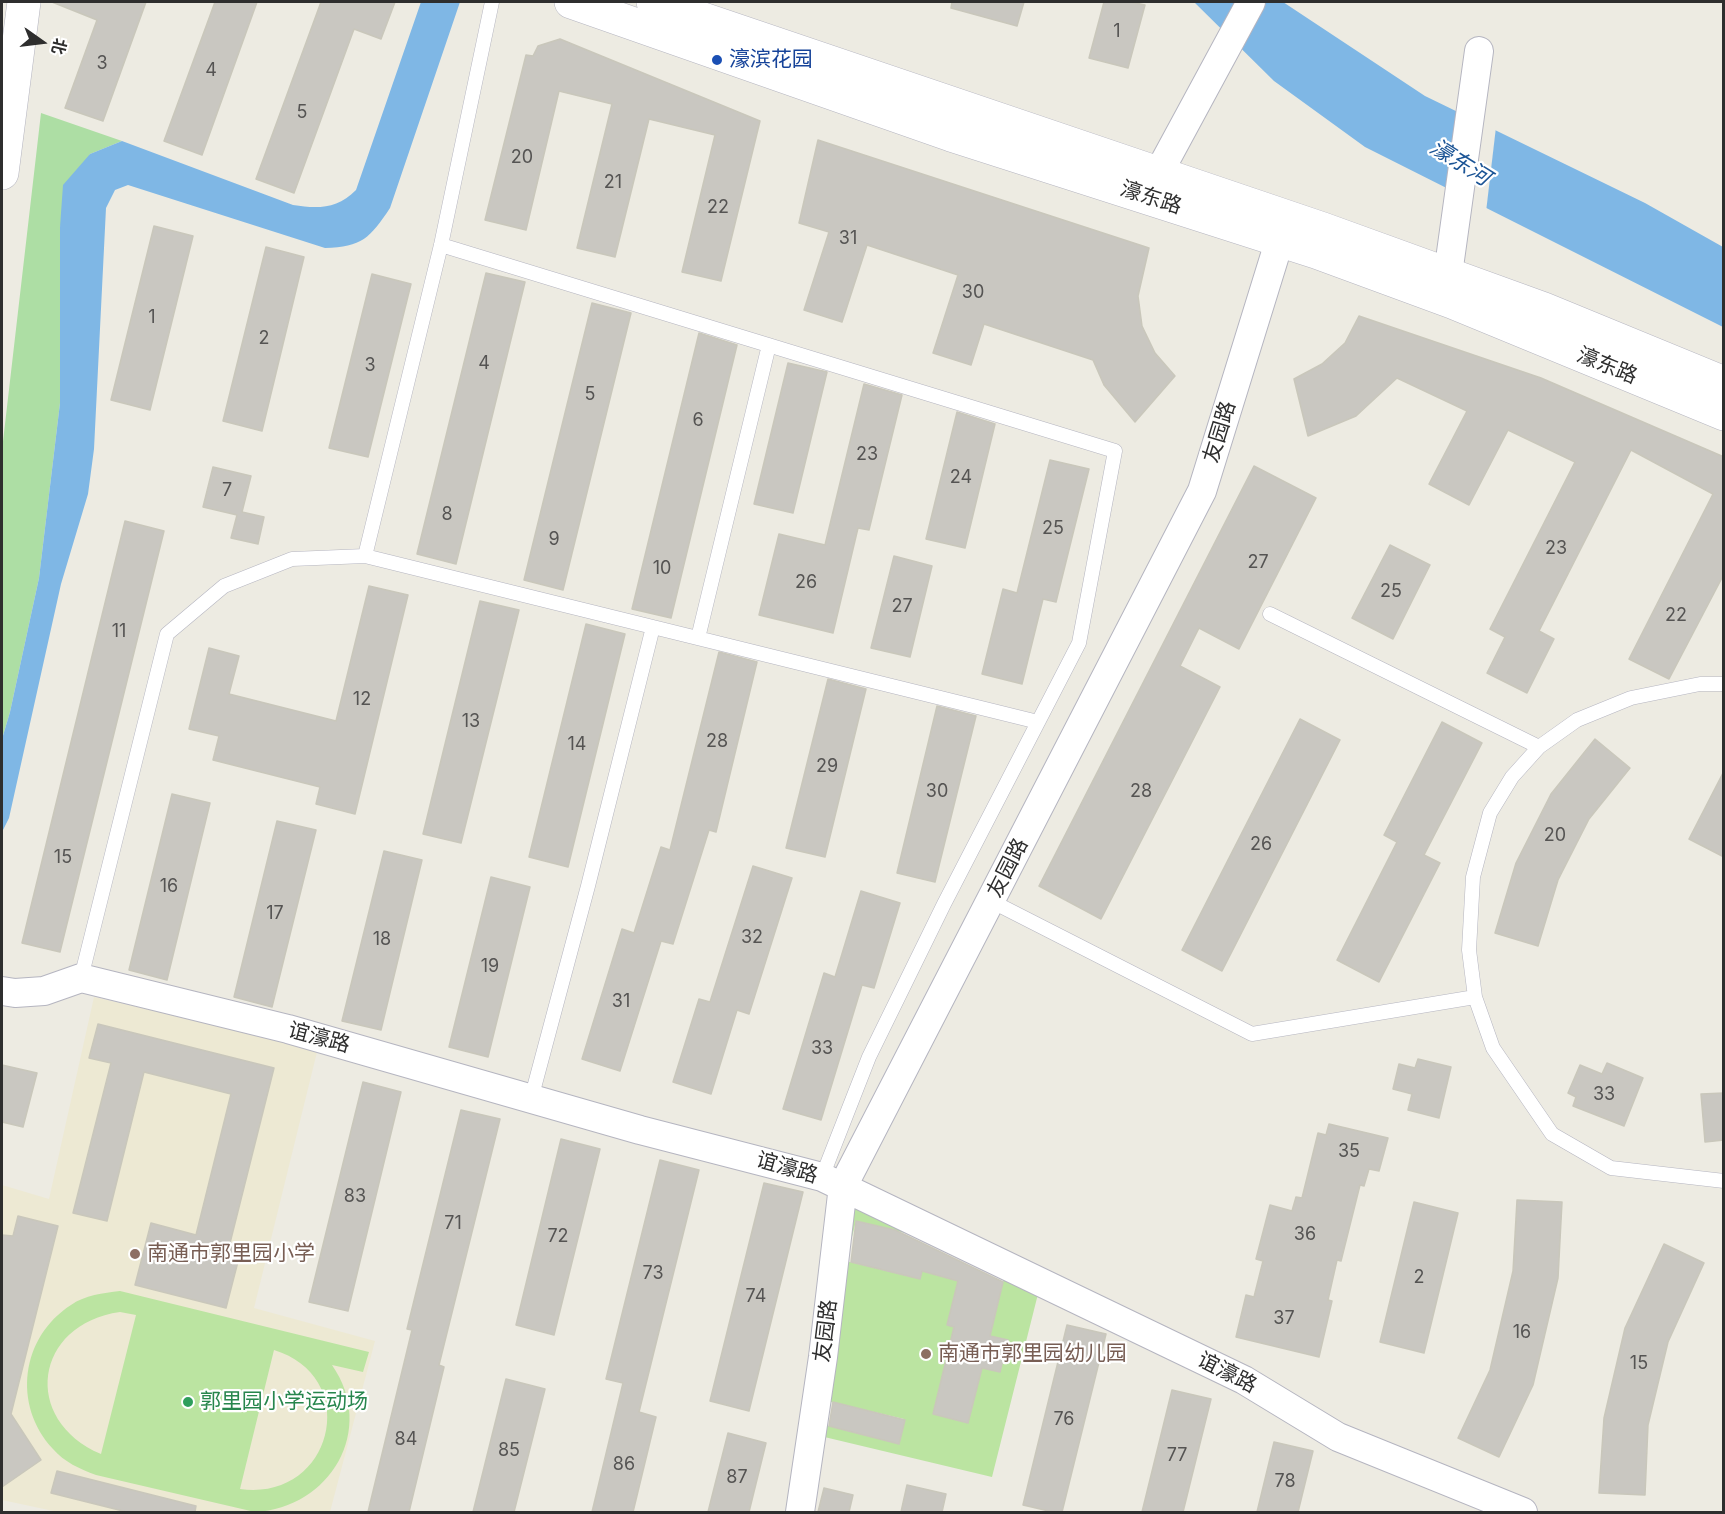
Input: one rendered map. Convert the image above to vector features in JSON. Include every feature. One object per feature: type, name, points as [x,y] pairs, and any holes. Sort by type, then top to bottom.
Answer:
[{"type":"main road","points":[[2,173],[24,2]]},
{"type":"main road","name":"濠东路","points":[[571,2],[951,135],[1280,239],[1452,302],[1724,414]]},
{"type":"main road","name":"濠东路","points":[[653,2],[1448,274],[1544,309],[1724,383]]},
{"type":"street","points":[[1158,174],[1251,2]]},
{"type":"street","points":[[1448,274],[1479,51]]},
{"type":"street","name":"友园路","points":[[800,1512],[823,1357],[833,1181],[991,901],[1202,491],[1280,239]]},
{"type":"street","points":[[2,991],[44,991],[81,978]]},
{"type":"street","name":"谊濠路","points":[[81,978],[288,1029],[833,1181],[1244,1380],[1338,1437],[1523,1512]]},
{"type":"lane","points":[[365,556],[441,245],[492,2]]},
{"type":"lane","points":[[441,245],[1115,451],[1079,643],[869,1057],[833,1181]]},
{"type":"lane","points":[[698,638],[769,345]]},
{"type":"lane","points":[[81,978],[167,634],[224,586],[292,559],[365,556],[1038,722]]},
{"type":"lane","points":[[1270,614],[1539,747]]},
{"type":"lane","points":[[531,1098],[588,886],[653,627]]},
{"type":"lane","points":[[1724,684],[1700,684],[1631,698],[1577,720],[1539,747],[1512,777],[1490,813],[1473,877],[1469,950],[1475,997],[1493,1048],[1552,1134],[1611,1168],[1667,1176],[1724,1180]]},
{"type":"lane","points":[[991,901],[1252,1034],[1475,997]]},
{"type":"shaded area","name":"南通市郭里园小学","points":[[94,997],[318,1048],[254,1308],[375,1341],[330,1512],[58,1512],[2,1500],[2,1185],[49,1199]]},
{"type":"green space","points":[[41,113],[122,141],[90,154],[60,227],[60,403],[39,578],[2,739],[2,450]]},
{"type":"green space","name":"南通市郭里园幼儿园","points":[[855,1186],[1041,1282],[992,1477],[816,1435]],"holes":[[[856,1221],[930,1239],[1006,1270],[990,1336],[1008,1341],[1000,1372],[982,1368],[968,1423],[933,1414],[954,1327],[958,1281],[922,1271],[920,1279],[846,1261]],[[831,1402],[904,1419],[898,1443],[825,1425]]]},
{"type":"green space","points":[[120,1291],[369,1352],[363,1372],[332,1365],[345,1390],[350,1415],[347,1439],[338,1461],[324,1481],[305,1496],[282,1507],[255,1512],[96,1475],[73,1465],[57,1454],[40,1431],[31,1412],[27,1393],[28,1372],[33,1353],[41,1335],[54,1319],[71,1305],[88,1297]],"holes":[[[120,1312],[136,1315],[101,1454],[75,1439],[58,1419],[49,1397],[48,1375],[55,1353],[70,1334],[91,1320]],[[274,1350],[302,1364],[319,1385],[327,1409],[325,1434],[315,1458],[297,1477],[272,1488],[240,1489]]]},
{"type":"water","points":[[421,2],[460,2],[390,208],[377,227],[364,239],[348,246],[325,248],[128,185],[115,190],[106,208],[94,449],[88,494],[61,584],[9,818],[2,832],[2,739],[39,578],[60,403],[60,227],[63,185],[90,154],[122,141],[293,205],[319,207],[342,201],[356,190]]},
{"type":"water","name":"濠东河","points":[[1194,2],[1283,2],[1425,96],[1645,203],[1723,247],[1723,327],[1365,147],[1274,81]]},
{"type":"pier","points":[[1457,108],[1496,127],[1486,212],[1446,191]]},
{"type":"building","points":[[52,2],[146,2],[103,121],[65,108],[97,20]]},
{"type":"building","points":[[215,2],[257,2],[202,155],[164,141]]},
{"type":"building","points":[[321,2],[395,2],[381,39],[354,29],[294,193],[256,179]]},
{"type":"building","points":[[952,2],[1024,2],[1017,26],[951,8]]},
{"type":"building","points":[[1104,2],[1131,2],[1145,5],[1128,68],[1089,58]]},
{"type":"building","points":[[560,39],[760,121],[721,281],[682,272],[715,135],[649,119],[615,257],[577,248],[612,104],[559,91],[526,230],[485,220],[526,55],[533,56],[538,46]]},
{"type":"building","points":[[818,140],[1149,248],[1138,296],[1142,326],[1155,353],[1175,376],[1135,422],[1104,385],[1093,360],[984,324],[971,365],[933,353],[958,275],[867,245],[842,322],[804,310],[829,232],[799,223]]},
{"type":"building","points":[[154,226],[193,236],[150,410],[111,400]]},
{"type":"building","points":[[266,247],[304,257],[262,431],[223,421]]},
{"type":"building","points":[[486,273],[525,282],[456,564],[417,554]]},
{"type":"building","points":[[372,274],[411,284],[368,457],[329,448]]},
{"type":"building","points":[[592,303],[631,313],[563,590],[524,580]]},
{"type":"building","points":[[1359,316],[1541,378],[1724,457],[1724,574],[1669,679],[1629,659],[1713,494],[1631,450],[1539,631],[1554,639],[1527,693],[1487,673],[1505,637],[1490,629],[1575,462],[1508,430],[1469,505],[1429,484],[1467,411],[1397,378],[1356,416],[1308,436],[1294,379],[1322,364],[1345,343]]},
{"type":"building","points":[[699,333],[737,345],[671,618],[632,609]]},
{"type":"building","points":[[788,363],[827,372],[793,513],[754,504]]},
{"type":"building","points":[[864,384],[902,395],[869,530],[858,528],[833,633],[759,615],[779,534],[825,545]]},
{"type":"building","points":[[957,412],[995,424],[965,548],[926,539]]},
{"type":"building","points":[[1050,460],[1089,469],[1056,602],[1043,599],[1022,684],[982,674],[1003,589],[1017,593]]},
{"type":"building","points":[[1254,466],[1316,498],[1239,649],[1199,628],[1180,666],[1220,687],[1101,919],[1039,886]]},
{"type":"building","points":[[213,467],[251,476],[242,512],[264,517],[258,544],[231,538],[237,515],[203,507]]},
{"type":"building","points":[[125,521],[164,531],[60,952],[22,943]]},
{"type":"building","points":[[1390,545],[1430,565],[1393,639],[1352,618]]},
{"type":"building","points":[[894,556],[932,566],[910,657],[871,648]]},
{"type":"building","points":[[369,586],[408,595],[355,814],[316,804],[320,787],[213,760],[219,736],[189,729],[209,648],[239,656],[229,694],[336,721]]},
{"type":"building","points":[[480,601],[519,610],[461,843],[423,834]]},
{"type":"building","points":[[586,624],[625,634],[568,867],[529,857]]},
{"type":"building","points":[[719,652],[757,662],[716,832],[709,830],[673,944],[661,941],[620,1071],[582,1059],[622,929],[634,933],[661,847],[670,850]]},
{"type":"building","points":[[828,679],[866,689],[825,857],[786,848]]},
{"type":"building","points":[[937,706],[976,716],[935,882],[897,873]]},
{"type":"building","points":[[1300,719],[1340,740],[1222,971],[1182,950]]},
{"type":"building","points":[[1442,722],[1482,743],[1424,855],[1440,863],[1379,982],[1337,960],[1397,842],[1384,835]]},
{"type":"building","points":[[1595,739],[1630,768],[1589,819],[1558,880],[1538,946],[1495,933],[1516,863],[1551,794]]},
{"type":"building","points":[[1724,771],[1724,857],[1689,839]]},
{"type":"building","points":[[172,794],[210,803],[167,980],[129,970]]},
{"type":"building","points":[[277,821],[316,830],[272,1007],[234,997]]},
{"type":"building","points":[[384,851],[422,860],[381,1030],[342,1021]]},
{"type":"building","points":[[753,866],[792,878],[749,1014],[737,1010],[711,1094],[673,1082],[699,999],[710,1002]]},
{"type":"building","points":[[491,877],[530,887],[488,1057],[449,1047]]},
{"type":"building","points":[[861,891],[900,903],[874,988],[862,985],[821,1120],[783,1109],[824,973],[835,977]]},
{"type":"building","points":[[98,1024],[274,1068],[230,1243],[242,1246],[226,1308],[135,1285],[151,1223],[196,1235],[231,1094],[144,1072],[107,1221],[73,1213],[111,1063],[89,1058]]},
{"type":"building","points":[[1418,1059],[1451,1067],[1439,1118],[1408,1110],[1412,1094],[1393,1089],[1399,1064],[1415,1068]]},
{"type":"building","points":[[1607,1063],[1643,1078],[1624,1126],[1573,1106],[1576,1097],[1568,1093],[1580,1065],[1602,1074]]},
{"type":"building","points":[[2,1065],[37,1073],[23,1127],[2,1122]]},
{"type":"building","points":[[363,1082],[401,1092],[348,1311],[309,1302]]},
{"type":"building","points":[[1724,1093],[1724,1140],[1705,1142],[1701,1094]]},
{"type":"building","points":[[461,1110],[500,1119],[439,1365],[444,1367],[409,1512],[368,1512],[412,1330],[407,1329]]},
{"type":"building","points":[[1329,1124],[1388,1138],[1379,1171],[1369,1169],[1364,1186],[1360,1185],[1341,1261],[1337,1260],[1328,1300],[1332,1301],[1319,1357],[1236,1337],[1246,1295],[1254,1297],[1263,1261],[1256,1259],[1270,1205],[1292,1211],[1296,1197],[1302,1198],[1318,1133],[1326,1135]]},
{"type":"building","points":[[561,1139],[600,1149],[554,1335],[516,1325]]},
{"type":"building","points":[[660,1160],[699,1170],[639,1412],[656,1417],[633,1512],[592,1512],[623,1383],[606,1379]]},
{"type":"building","points":[[764,1183],[803,1192],[749,1411],[710,1401]]},
{"type":"building","points":[[1517,1200],[1562,1202],[1558,1278],[1533,1385],[1499,1457],[1458,1438],[1490,1370],[1513,1271]]},
{"type":"building","points":[[1414,1202],[1458,1213],[1424,1353],[1380,1342]]},
{"type":"building","points":[[18,1216],[58,1226],[11,1414],[41,1460],[2,1487],[2,1235],[13,1236]]},
{"type":"building","points":[[856,1221],[895,1230],[1003,1282],[990,1336],[1008,1340],[1000,1372],[982,1368],[968,1423],[933,1414],[954,1327],[947,1325],[958,1281],[922,1271],[920,1279],[851,1262]]},
{"type":"building","points":[[1664,1244],[1704,1263],[1668,1342],[1648,1425],[1645,1495],[1599,1493],[1604,1418],[1625,1328]]},
{"type":"building","points":[[1067,1325],[1106,1334],[1062,1512],[1053,1512],[1023,1505]]},
{"type":"building","points":[[506,1379],[545,1389],[514,1512],[473,1512]]},
{"type":"building","points":[[1172,1390],[1211,1399],[1183,1512],[1142,1512]]},
{"type":"building","points":[[833,1402],[905,1420],[899,1444],[829,1426]]},
{"type":"building","points":[[728,1433],[766,1443],[749,1512],[708,1512]]},
{"type":"building","points":[[1274,1442],[1313,1451],[1298,1512],[1257,1512]]},
{"type":"building","points":[[57,1471],[196,1506],[195,1512],[127,1512],[51,1493]]},
{"type":"building","points":[[907,1485],[946,1494],[942,1512],[901,1512]]},
{"type":"building","points":[[824,1488],[853,1495],[849,1512],[818,1512]]},
{"type":"place","name":"濠滨花园","points":[[717,60]]},
{"type":"place","name":"南通市郭里园小学","points":[[135,1254]]},
{"type":"place","name":"南通市郭里园幼儿园","points":[[926,1354]]},
{"type":"place","name":"郭里园小学运动场","points":[[188,1402]]}]
